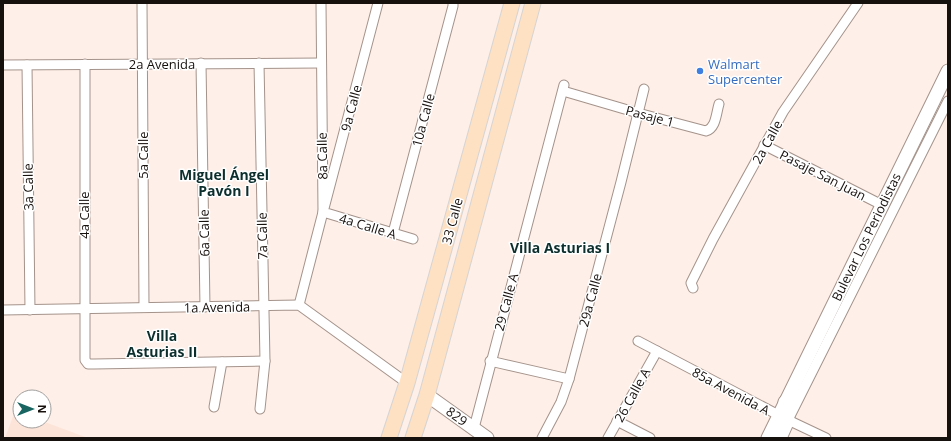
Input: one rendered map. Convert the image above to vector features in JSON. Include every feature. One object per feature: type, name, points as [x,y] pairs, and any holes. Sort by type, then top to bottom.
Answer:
[{"type":"main road","name":"33 Calle","points":[[388,438],[406,383],[512,3]]},
{"type":"main road","name":"33 Calle","points":[[413,438],[427,395],[533,3]]},
{"type":"street","name":"5a Calle","points":[[142,3],[144,308]]},
{"type":"street","name":"8a Calle","points":[[300,305],[323,212],[321,3]]},
{"type":"street","name":"9a Calle","points":[[323,212],[378,3]]},
{"type":"street","name":"2a Calle","points":[[693,288],[691,283],[694,277],[783,112],[858,3]]},
{"type":"street","name":"10a Calle","points":[[393,233],[453,5]]},
{"type":"street","name":"6a Calle","points":[[201,63],[205,307]]},
{"type":"street","name":"7a Calle","points":[[259,63],[265,361],[260,409]]},
{"type":"street","name":"2a Avenida","points":[[3,65],[321,63]]},
{"type":"street","name":"3a Calle","points":[[27,64],[30,310]]},
{"type":"street","name":"4a Calle","points":[[85,64],[85,360],[88,364],[222,362]]},
{"type":"street","name":"Bulevar Los Periodistas","points":[[780,438],[785,402],[948,71]]},
{"type":"street","name":"Pasaje 1","points":[[564,88],[638,113],[706,131],[711,130],[713,127],[719,104]]},
{"type":"street","name":"29 Calle A","points":[[474,428],[490,360],[564,88]]},
{"type":"street","name":"29a Calle","points":[[542,438],[561,402],[569,379],[644,89]]},
{"type":"street","points":[[931,106],[947,105]]},
{"type":"street","name":"Bulevar Los Periodistas","points":[[768,438],[783,418],[947,105]]},
{"type":"street","name":"Pasaje San Juan","points":[[764,145],[882,205]]},
{"type":"street","name":"4a Calle A","points":[[323,212],[413,239]]},
{"type":"street","points":[[300,305],[406,383]]},
{"type":"street","name":"1a Avenida","points":[[3,310],[300,305]]},
{"type":"street","name":"85a Avenida A","points":[[638,341],[783,418],[826,438]]},
{"type":"street","name":"26 Calle A","points":[[608,438],[657,351]]},
{"type":"street","points":[[490,360],[569,379]]},
{"type":"street","points":[[214,407],[222,362],[265,361]]},
{"type":"street","name":"829","points":[[427,395],[487,438]]},
{"type":"street","points":[[617,422],[650,438]]},
{"type":"shaded area","points":[[12,419],[12,429],[52,429],[52,425],[88,438],[5,438]]},
{"type":"place","name":"Walmart Supercenter","points":[[700,71]]},
{"type":"district","name":"Miguel Ángel Pavón I","points":[[224,182]]},
{"type":"district","name":"Villa Asturias I","points":[[560,247]]},
{"type":"district","name":"Villa Asturias II","points":[[162,344]]}]
